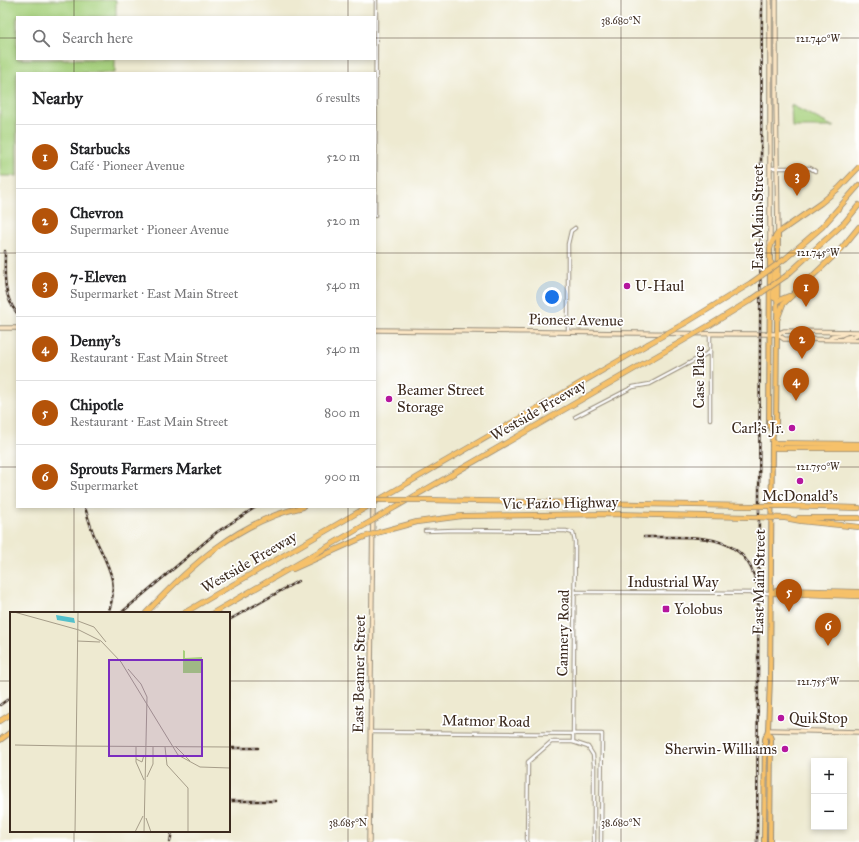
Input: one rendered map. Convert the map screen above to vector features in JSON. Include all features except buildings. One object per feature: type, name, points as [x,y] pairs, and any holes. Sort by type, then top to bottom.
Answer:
[{"type":"highway","points":[[770,249],[772,242],[778,233],[821,203],[839,188],[859,167]]},
{"type":"highway","name":"Westside Freeway","points":[[377,501],[687,322],[751,283],[786,258],[822,227],[859,185]]},
{"type":"highway","name":"Westside Freeway","points":[[215,612],[751,300],[786,276],[845,222],[859,206]]},
{"type":"highway","points":[[777,320],[781,306],[841,249],[859,227]]},
{"type":"highway","points":[[770,261],[774,268],[774,296],[777,300],[792,294]]},
{"type":"highway","points":[[772,445],[859,444]]},
{"type":"highway","points":[[772,445],[859,448]]},
{"type":"highway","name":"Vic Fazio Highway","points":[[377,501],[426,500],[859,508]]},
{"type":"highway","points":[[147,612],[193,565],[213,550],[265,519],[300,508]]},
{"type":"highway","name":"Westside Freeway","points":[[186,612],[366,508]]},
{"type":"highway","name":"Vic Fazio Highway","points":[[273,578],[380,532],[417,522],[462,516],[612,514],[859,518]]},
{"type":"highway","points":[[785,518],[859,526]]},
{"type":"highway","points":[[771,593],[779,590],[859,592]]},
{"type":"highway","points":[[771,593],[859,596]]},
{"type":"highway","points":[[0,721],[10,715]]},
{"type":"highway","points":[[0,740],[10,733]]},
{"type":"main road","name":"East Main Street","points":[[764,842],[765,739],[768,730],[771,593],[772,445],[773,433],[776,425],[778,233]]},
{"type":"main road","name":"East Main Street","points":[[770,249],[769,425],[773,433]]},
{"type":"main road","points":[[769,390],[772,398],[772,406],[776,410]]},
{"type":"main road","name":"East Main Street","points":[[768,730],[771,739],[770,842]]},
{"type":"street","points":[[376,0],[376,16]]},
{"type":"street","name":"East Main Street","points":[[770,0],[770,249]]},
{"type":"street","name":"East Main Street","points":[[776,0],[778,233]]},
{"type":"street","points":[[376,60],[376,72]]},
{"type":"street","points":[[770,168],[810,168],[815,171]]},
{"type":"street","points":[[568,332],[568,244],[571,231],[574,228]]},
{"type":"street","points":[[0,328],[16,328]]},
{"type":"street","name":"Pioneer Avenue","points":[[376,330],[710,335],[777,334],[784,331],[859,333]]},
{"type":"street","points":[[830,339],[832,336],[849,332]]},
{"type":"street","points":[[843,339],[847,336],[856,336],[859,333]]},
{"type":"street","name":"Pioneer Avenue","points":[[777,334],[784,339],[859,340]]},
{"type":"street","name":"Case Place","points":[[710,335],[710,419]]},
{"type":"street","points":[[575,417],[633,388],[650,384],[710,352]]},
{"type":"street","name":"East Beamer Street","points":[[369,842],[373,508]]},
{"type":"street","name":"Cannery Road","points":[[425,531],[566,531],[573,534],[575,542],[573,742]]},
{"type":"street","name":"Industrial Way","points":[[574,592],[771,593]]},
{"type":"street","points":[[768,730],[859,732]]},
{"type":"street","name":"Matmor Road","points":[[370,732],[602,734],[601,822]]},
{"type":"street","points":[[527,842],[528,762],[551,742],[573,742],[588,747],[593,755],[594,842]]},
{"type":"street","points":[[594,822],[601,822],[601,842]]},
{"type":"green space","points":[[0,0],[116,0],[116,16],[16,16],[16,60],[115,60],[115,72],[16,72],[16,176],[0,176]]},
{"type":"green space","points":[[791,105],[834,127],[792,127]]},
{"type":"railway","points":[[757,842],[762,0]]},
{"type":"railway","points":[[5,251],[5,284],[9,299],[16,312]]},
{"type":"railway","points":[[85,508],[88,519],[111,575],[113,584],[113,593],[108,612]]},
{"type":"railway","points":[[122,612],[217,532],[254,508]]},
{"type":"railway","points":[[644,537],[695,537],[727,545],[740,553],[750,565],[756,583]]},
{"type":"railway","points":[[230,619],[298,581]]},
{"type":"railway","points":[[0,705],[10,698]]},
{"type":"railway","points":[[230,748],[258,748]]},
{"type":"railway","points":[[230,801],[276,801]]},
{"type":"railway","points":[[170,842],[172,832]]},
{"type":"place","name":"7-Eleven","points":[[797,196]]},
{"type":"place","name":"U-Haul","points":[[627,286]]},
{"type":"place","name":"Starbucks","points":[[806,307]]},
{"type":"place","name":"Chevron","points":[[802,359]]},
{"type":"place","name":"Beamer Street Storage","points":[[389,399]]},
{"type":"place","name":"Denny's","points":[[796,401]]},
{"type":"place","name":"Carl's Jr.","points":[[792,428]]},
{"type":"place","name":"McDonald's","points":[[800,481]]},
{"type":"place","name":"Yolobus","points":[[666,609]]},
{"type":"place","name":"Chipotle","points":[[789,612]]},
{"type":"place","name":"Sprouts Farmers Market","points":[[828,646]]},
{"type":"place","name":"QuikStop","points":[[781,718]]},
{"type":"place","name":"Sherwin-Williams","points":[[785,749]]}]
